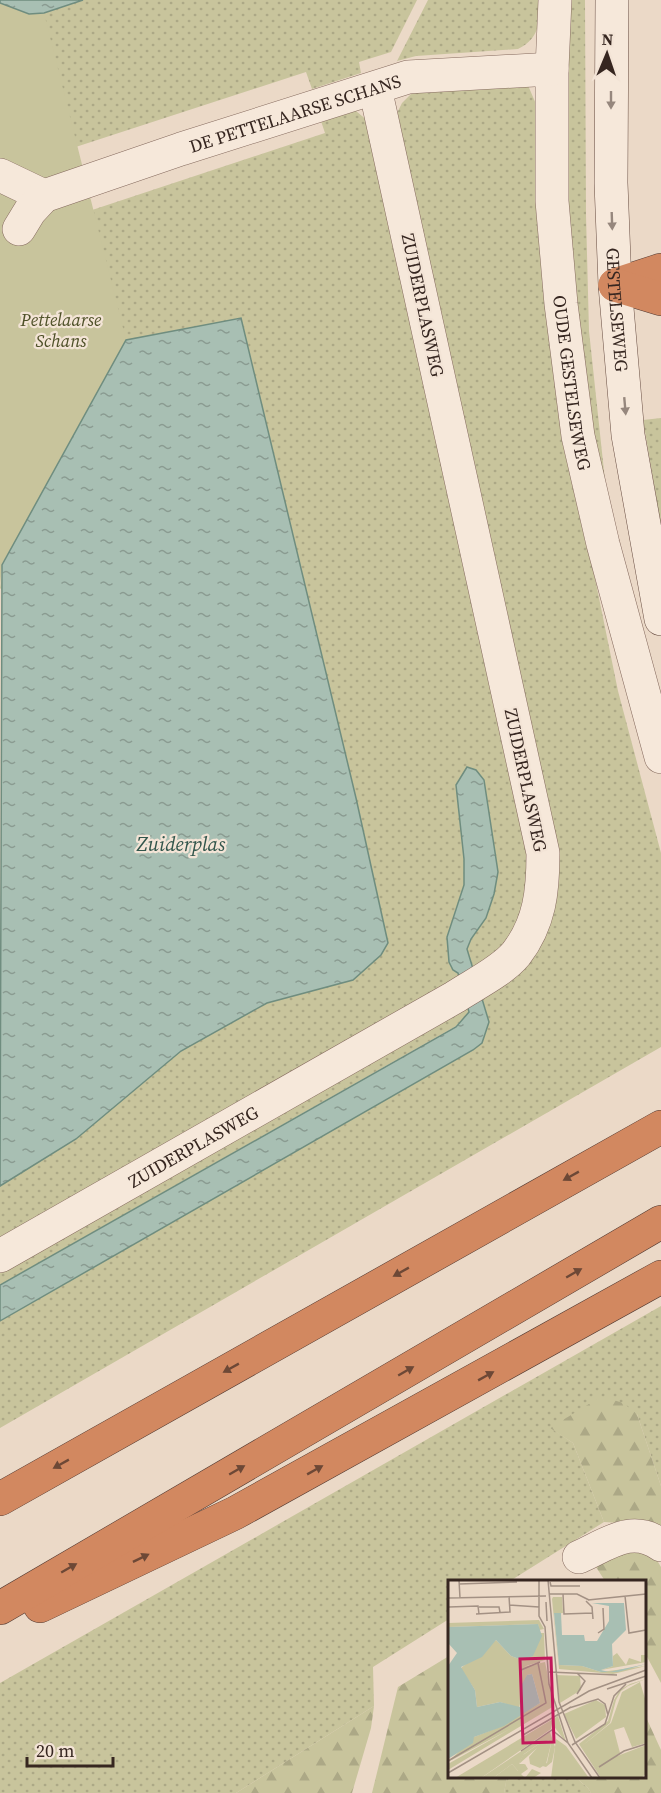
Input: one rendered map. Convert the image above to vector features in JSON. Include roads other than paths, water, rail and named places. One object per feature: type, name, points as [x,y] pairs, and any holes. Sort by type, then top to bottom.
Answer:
[{"type":"highway","points":[[615,285],[661,270]]},
{"type":"highway","points":[[615,285],[661,299]]},
{"type":"highway","points":[[622,1148],[661,1122]]},
{"type":"highway","points":[[0,1498],[661,1127]]},
{"type":"highway","points":[[0,1608],[661,1222]]},
{"type":"highway","points":[[0,1624],[235,1514],[661,1277]]},
{"type":"street","name":"OUDE GESTELSEWEG","points":[[555,0],[552,69],[552,201],[561,304],[578,436],[603,544],[661,757]]},
{"type":"street","name":"GESTELSEWEG","points":[[612,0],[611,163],[615,285],[628,435],[661,619]]},
{"type":"street","name":"DE PETTELAARSE SCHANS","points":[[44,196],[408,76],[552,69]]},
{"type":"street","name":"ZUIDERPLASWEG","points":[[0,1256],[455,997],[490,975],[515,955],[534,924],[543,890],[543,853],[375,88]]},
{"type":"street","points":[[0,175],[44,196],[30,211],[19,229]]},
{"type":"street","points":[[579,1557],[626,1535],[650,1537],[661,1545]]},
{"type":"water","points":[[0,0],[83,0],[44,13],[29,14],[0,3]]},
{"type":"water","name":"Zuiderplas","points":[[241,318],[356,798],[388,943],[381,955],[353,980],[267,1003],[181,1051],[76,1139],[0,1186],[2,565],[126,340]]},
{"type":"water","points":[[467,767],[476,770],[484,780],[498,872],[486,918],[471,939],[467,949],[489,1022],[482,1043],[0,1321],[0,1285],[456,1027],[469,1012],[458,973],[453,970],[449,962],[447,937],[464,885],[464,859],[456,785]]},
{"type":"park label","name":"Pettelaarse Schans","points":[[61,329]]}]
